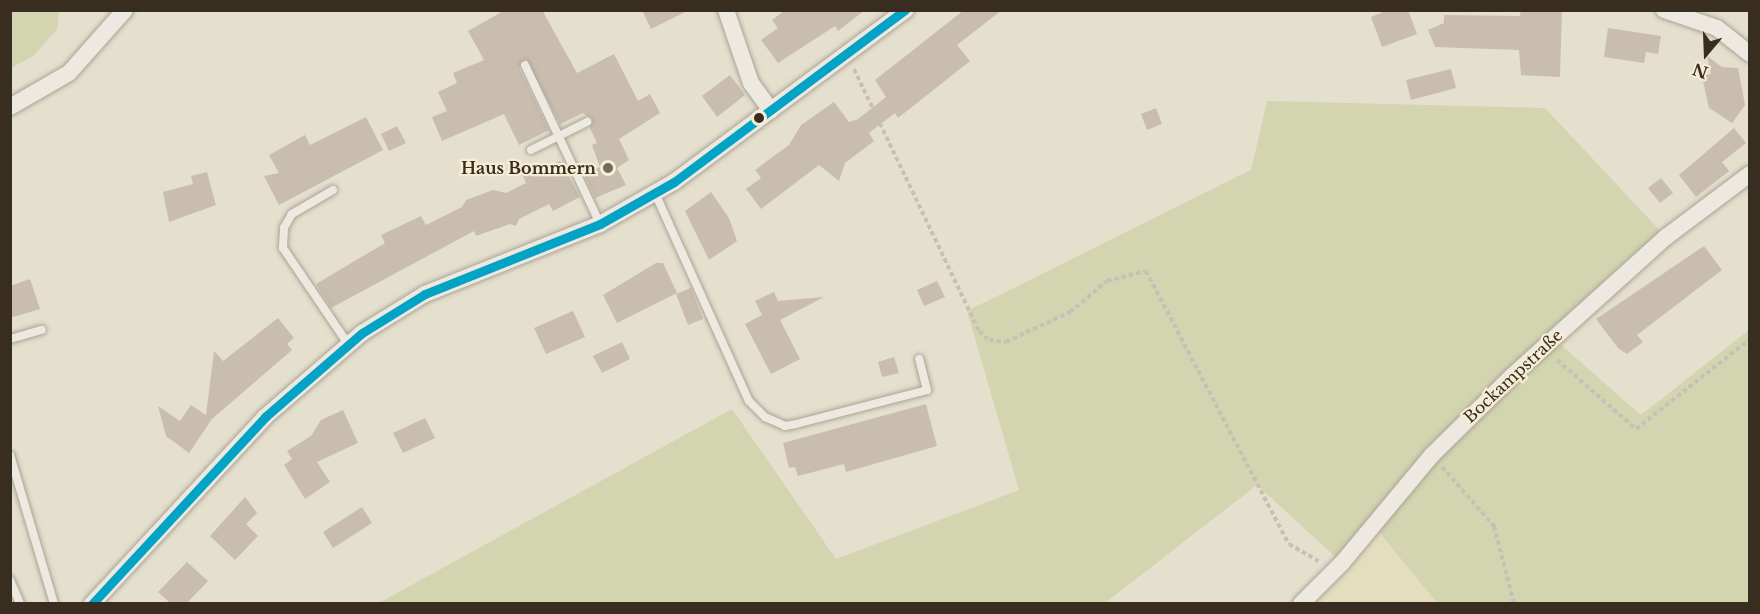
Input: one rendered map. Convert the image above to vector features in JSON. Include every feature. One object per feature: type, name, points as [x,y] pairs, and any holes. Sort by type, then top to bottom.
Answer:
[{"type":"street","points":[[10,107],[69,73],[125,10]]},
{"type":"street","points":[[726,10],[751,83],[771,111]]},
{"type":"street","points":[[92,603],[265,417],[348,344],[425,294],[600,224],[655,193],[771,111],[906,10]]},
{"type":"street","points":[[1665,10],[1717,28],[1749,54]]},
{"type":"street","name":"Bockampstraße","points":[[1301,603],[1334,571],[1432,455],[1543,347],[1666,237],[1749,174]]},
{"type":"lane","points":[[525,65],[600,224]]},
{"type":"lane","points":[[531,150],[587,122]]},
{"type":"lane","points":[[333,190],[292,214],[285,228],[283,248],[348,344]]},
{"type":"lane","points":[[655,193],[748,401],[770,420],[796,424],[927,390],[919,359]]},
{"type":"lane","points":[[10,339],[42,330]]},
{"type":"lane","points":[[10,456],[54,603]]},
{"type":"lane","points":[[10,580],[20,603]]},
{"type":"path","points":[[847,54],[979,331],[989,340],[1006,342],[1070,312],[1107,281],[1146,271],[1289,544],[1334,571]]},
{"type":"path","points":[[1543,347],[1636,429],[1749,339]]},
{"type":"path","points":[[1432,455],[1494,526],[1514,603]]},
{"type":"shaded area","points":[[1373,526],[1437,603],[1297,604]]},
{"type":"green space","points":[[11,10],[59,11],[57,29],[33,56],[11,68]]},
{"type":"green space","points":[[1267,101],[1545,108],[1666,237],[1553,338],[1641,415],[1749,330],[1749,603],[1437,603],[1374,526],[1342,563],[1257,485],[1105,603],[377,604],[732,409],[836,559],[1019,490],[967,311],[1251,170]]},
{"type":"building","points":[[505,10],[542,10],[577,73],[614,54],[638,101],[650,94],[660,113],[619,139],[629,160],[617,168],[626,185],[595,198],[583,173],[600,167],[592,145],[597,143],[590,128],[592,119],[583,113],[560,124],[526,59],[519,68],[549,130],[519,145],[504,114],[442,141],[432,117],[447,111],[438,92],[457,83],[453,73],[484,60],[468,31]]},
{"type":"building","points":[[642,10],[689,10],[651,29]]},
{"type":"building","points":[[785,10],[865,10],[838,31],[835,26],[778,63],[761,40],[778,28],[772,20]]},
{"type":"building","points":[[964,10],[1002,10],[957,45],[970,61],[898,118],[895,113],[869,133],[874,141],[845,163],[839,181],[819,165],[761,209],[746,189],[761,178],[755,170],[789,145],[801,125],[834,102],[849,122],[858,119],[886,97],[875,80]]},
{"type":"building","points":[[1388,10],[1408,10],[1417,34],[1382,47],[1371,17]]},
{"type":"building","points":[[1521,10],[1562,10],[1560,77],[1521,75],[1519,50],[1435,47],[1428,30],[1444,23],[1444,15],[1520,16]]},
{"type":"building","points":[[1608,28],[1661,36],[1658,54],[1646,52],[1644,63],[1604,57]]},
{"type":"building","points":[[1707,56],[1722,67],[1738,68],[1745,105],[1732,123],[1709,108],[1702,76],[1711,74]]},
{"type":"building","points":[[1451,69],[1456,88],[1411,100],[1406,80]]},
{"type":"building","points":[[730,75],[745,95],[717,117],[702,96]]},
{"type":"building","points":[[1156,108],[1162,124],[1147,130],[1141,114]]},
{"type":"building","points":[[366,117],[383,150],[279,205],[264,176],[279,173],[269,155],[305,135],[310,145]]},
{"type":"building","points":[[397,126],[406,143],[389,151],[381,134]]},
{"type":"building","points":[[1734,128],[1746,143],[1722,162],[1729,171],[1696,197],[1679,175]]},
{"type":"building","points":[[560,161],[580,197],[553,211],[549,204],[519,219],[516,226],[510,224],[476,236],[474,231],[331,308],[316,284],[385,243],[381,235],[421,216],[426,225],[462,207],[466,200],[493,190],[506,193],[526,183],[522,174]]},
{"type":"building","points":[[207,172],[216,205],[169,222],[163,192],[193,184],[191,176]]},
{"type":"building","points":[[1661,178],[1673,193],[1660,203],[1648,188]]},
{"type":"building","points":[[711,192],[729,218],[737,241],[709,260],[685,211]]},
{"type":"building","points":[[1704,246],[1722,270],[1637,335],[1643,342],[1627,354],[1618,348],[1596,319]]},
{"type":"building","points":[[656,263],[663,263],[677,293],[617,323],[603,295]]},
{"type":"building","points":[[30,279],[40,309],[10,318],[10,286]]},
{"type":"building","points":[[937,281],[945,297],[924,306],[917,290]]},
{"type":"building","points":[[691,288],[703,319],[688,325],[676,294]]},
{"type":"building","points":[[774,292],[778,301],[824,297],[780,320],[800,359],[771,374],[745,324],[762,315],[755,301]]},
{"type":"building","points":[[573,311],[585,337],[546,354],[534,328]]},
{"type":"building","points":[[278,318],[294,338],[287,344],[292,350],[212,419],[189,453],[166,436],[158,406],[180,421],[191,405],[206,415],[214,351],[223,361]]},
{"type":"building","points":[[622,342],[630,359],[602,373],[593,356]]},
{"type":"building","points":[[894,357],[899,373],[882,377],[878,362]]},
{"type":"building","points":[[926,404],[937,446],[846,472],[844,464],[798,476],[795,467],[789,468],[783,443]]},
{"type":"building","points":[[343,410],[358,443],[317,462],[330,482],[305,499],[284,465],[292,459],[287,451],[311,436],[321,420]]},
{"type":"building","points":[[425,418],[435,438],[403,453],[393,433]]},
{"type":"building","points":[[245,497],[257,513],[246,524],[258,536],[235,560],[210,536]]},
{"type":"building","points":[[362,507],[372,523],[333,548],[323,532]]},
{"type":"building","points":[[187,562],[208,581],[187,603],[170,603],[158,592]]},
{"type":"transit line","points":[[92,604],[265,417],[362,333],[425,294],[600,224],[674,182],[905,10]]},
{"type":"place","name":"Haus Bommern","points":[[608,168]]}]
